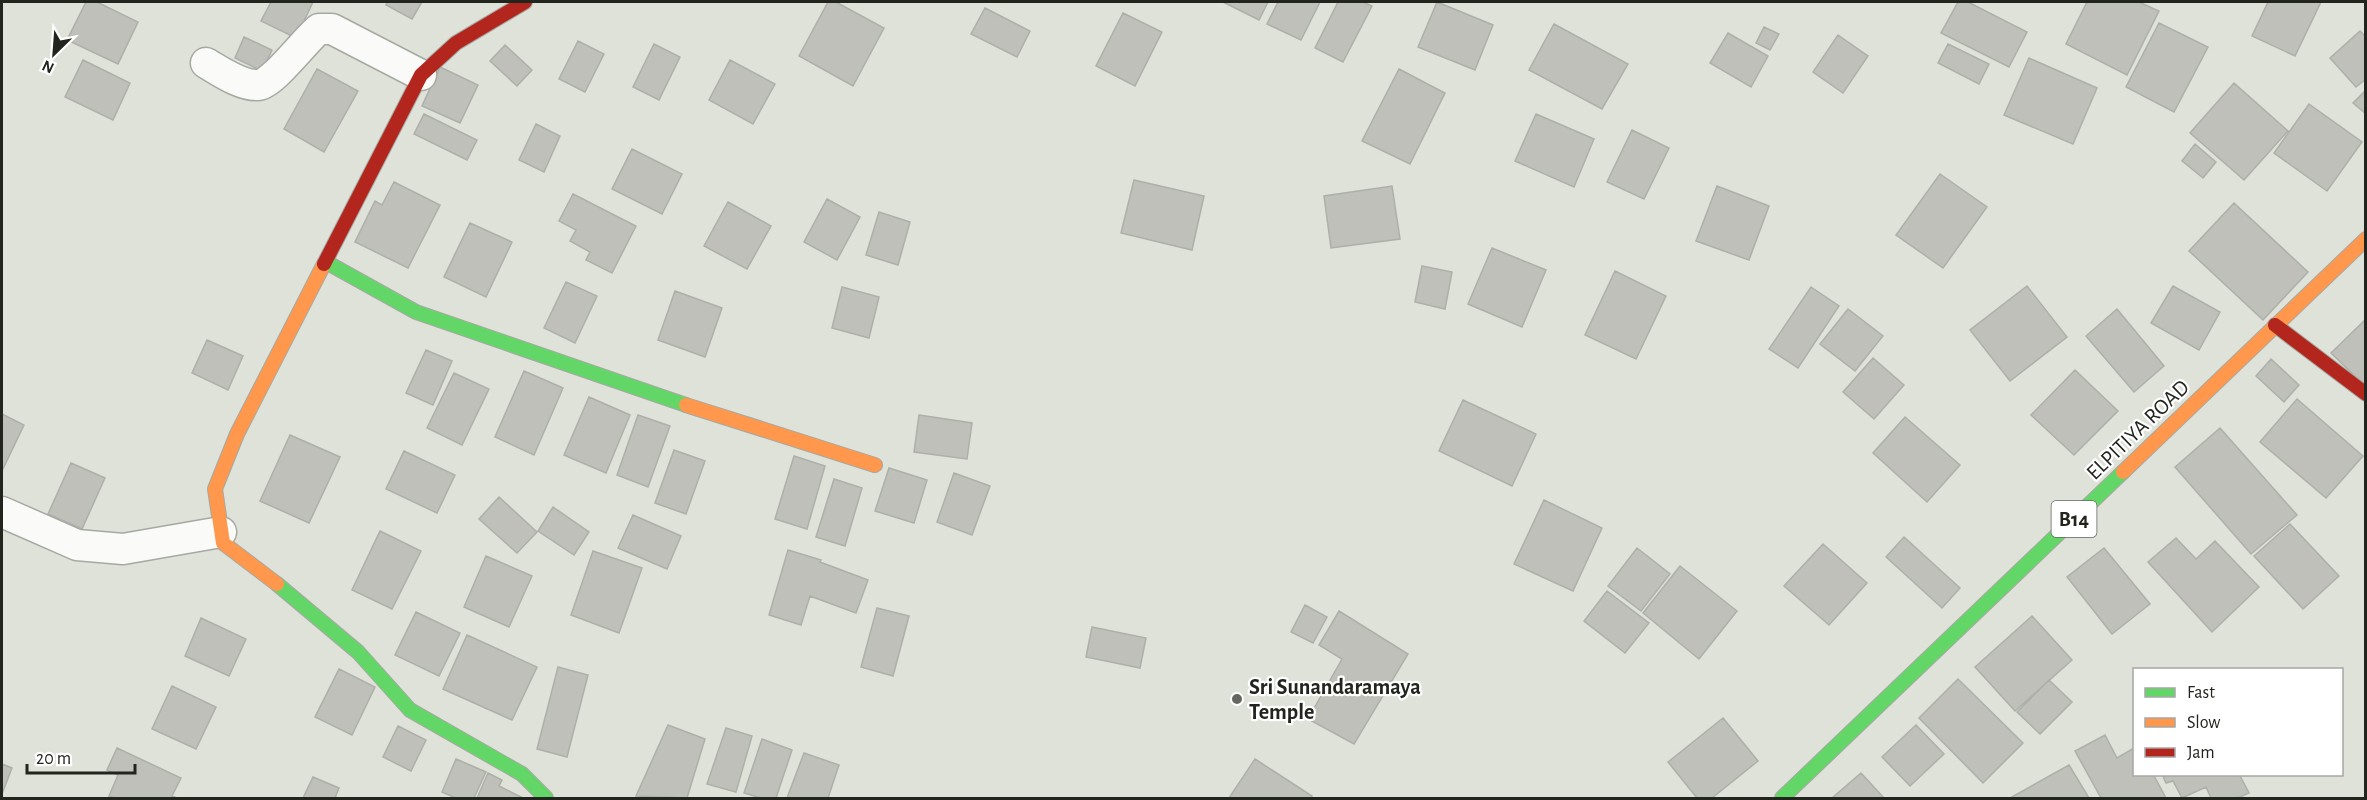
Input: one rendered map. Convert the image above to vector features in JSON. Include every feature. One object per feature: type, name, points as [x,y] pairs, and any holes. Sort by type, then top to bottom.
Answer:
[{"type":"street","points":[[525,2],[456,43],[421,75],[237,434],[215,489],[223,543],[285,590],[358,652],[410,710],[522,774],[546,798]]},
{"type":"street","points":[[206,63],[232,78],[257,86],[269,81],[304,41],[319,29],[332,29],[421,75]]},
{"type":"street","name":"ELPITIYA ROAD","points":[[1782,798],[2366,239]]},
{"type":"street","points":[[326,262],[416,312],[468,332],[642,391],[875,465]]},
{"type":"street","points":[[2275,326],[2366,394]]},
{"type":"street","points":[[2,512],[77,545],[123,549],[221,532]]},
{"type":"building","points":[[86,2],[97,2],[138,22],[118,64],[67,40]]},
{"type":"building","points":[[271,2],[313,2],[296,38],[261,21]]},
{"type":"building","points":[[387,2],[422,2],[412,19],[386,5]]},
{"type":"building","points":[[828,2],[836,2],[884,28],[853,86],[799,56]]},
{"type":"building","points":[[1223,2],[1268,2],[1259,20]]},
{"type":"building","points":[[1278,2],[1320,2],[1301,40],[1267,24]]},
{"type":"building","points":[[1338,2],[1363,2],[1372,6],[1343,62],[1315,48]]},
{"type":"building","points":[[1437,2],[1493,25],[1475,70],[1418,47]]},
{"type":"building","points":[[1958,2],[1968,2],[2027,32],[2009,67],[1941,33]]},
{"type":"building","points":[[2087,2],[2139,2],[2159,11],[2127,75],[2066,44]]},
{"type":"building","points":[[2268,2],[2321,2],[2295,56],[2252,36]]},
{"type":"building","points":[[985,8],[1030,31],[1017,57],[971,34]]},
{"type":"building","points":[[1123,13],[1162,32],[1135,86],[1096,66]]},
{"type":"building","points":[[2159,23],[2208,47],[2174,112],[2126,87]]},
{"type":"building","points":[[1554,24],[1628,64],[1602,109],[1529,70]]},
{"type":"building","points":[[1764,27],[1779,34],[1770,50],[1756,43]]},
{"type":"building","points":[[2360,31],[2366,37],[2366,79],[2356,87],[2330,58]]},
{"type":"building","points":[[1728,33],[1768,56],[1751,87],[1710,63]]},
{"type":"building","points":[[1838,35],[1868,56],[1843,93],[1813,72]]},
{"type":"building","points":[[244,37],[272,50],[262,71],[235,58]]},
{"type":"building","points":[[578,41],[604,54],[585,92],[559,79]]},
{"type":"building","points":[[654,44],[680,57],[659,100],[633,87]]},
{"type":"building","points":[[1948,44],[1989,64],[1979,84],[1938,63]]},
{"type":"building","points":[[505,45],[532,70],[517,86],[490,61]]},
{"type":"building","points":[[2029,58],[2097,88],[2073,144],[2004,115]]},
{"type":"building","points":[[83,60],[130,83],[113,120],[65,97]]},
{"type":"building","points":[[730,60],[775,84],[753,124],[709,100]]},
{"type":"building","points":[[440,67],[478,85],[460,123],[422,106]]},
{"type":"building","points":[[317,69],[358,91],[324,152],[284,129]]},
{"type":"building","points":[[1399,69],[1445,93],[1410,164],[1362,141]]},
{"type":"building","points":[[2234,83],[2288,131],[2244,180],[2190,133]]},
{"type":"building","points":[[2366,90],[2366,114],[2353,103]]},
{"type":"building","points":[[2309,104],[2362,142],[2327,191],[2274,153]]},
{"type":"building","points":[[424,114],[477,140],[467,160],[414,134]]},
{"type":"building","points":[[1536,114],[1594,139],[1574,187],[1515,161]]},
{"type":"building","points":[[536,124],[560,136],[544,172],[519,160]]},
{"type":"building","points":[[1632,130],[1669,148],[1644,199],[1607,182]]},
{"type":"building","points":[[2195,144],[2216,162],[2203,178],[2182,161]]},
{"type":"building","points":[[632,149],[682,174],[662,214],[612,189]]},
{"type":"building","points":[[1940,174],[1987,207],[1943,268],[1896,235]]},
{"type":"building","points":[[1134,180],[1204,196],[1192,250],[1121,233]]},
{"type":"building","points":[[394,182],[440,205],[408,268],[355,242],[375,201],[382,205]]},
{"type":"building","points":[[1392,186],[1400,239],[1331,248],[1324,196]]},
{"type":"building","points":[[1717,186],[1769,206],[1749,260],[1696,241]]},
{"type":"building","points":[[573,194],[636,226],[612,273],[586,260],[590,252],[570,241],[576,230],[559,221]]},
{"type":"building","points":[[827,199],[860,217],[837,260],[804,242]]},
{"type":"building","points":[[728,202],[771,226],[747,269],[704,246]]},
{"type":"building","points":[[2234,203],[2308,272],[2263,320],[2189,251]]},
{"type":"building","points":[[879,212],[910,222],[898,265],[866,255]]},
{"type":"building","points":[[470,223],[512,242],[486,297],[444,277]]},
{"type":"building","points":[[1492,248],[1546,270],[1522,327],[1468,304]]},
{"type":"building","points":[[1422,266],[1452,272],[1445,309],[1415,302]]},
{"type":"building","points":[[1615,271],[1666,296],[1636,359],[1585,335]]},
{"type":"building","points":[[566,282],[597,296],[575,343],[544,328]]},
{"type":"building","points":[[2027,286],[2067,337],[2010,381],[1970,330]]},
{"type":"building","points":[[2173,286],[2220,312],[2199,350],[2151,323]]},
{"type":"building","points":[[842,287],[879,297],[869,338],[832,328]]},
{"type":"building","points":[[1811,287],[1839,306],[1798,368],[1769,349]]},
{"type":"building","points":[[675,291],[722,308],[705,357],[658,340]]},
{"type":"building","points":[[1848,309],[1883,336],[1855,371],[1820,344]]},
{"type":"building","points":[[2117,309],[2164,366],[2134,392],[2086,336]]},
{"type":"building","points":[[2366,319],[2366,387],[2331,353]]},
{"type":"building","points":[[207,340],[243,356],[228,390],[192,373]]},
{"type":"building","points":[[426,350],[452,361],[433,405],[406,393]]},
{"type":"building","points":[[1873,358],[1904,385],[1874,419],[1843,392]]},
{"type":"building","points":[[2271,359],[2299,385],[2284,402],[2256,376]]},
{"type":"building","points":[[2075,370],[2118,411],[2074,455],[2031,415]]},
{"type":"building","points":[[524,371],[563,388],[534,455],[495,437]]},
{"type":"building","points":[[454,373],[489,389],[462,445],[427,428]]},
{"type":"building","points":[[589,397],[630,415],[606,473],[564,455]]},
{"type":"building","points":[[2297,399],[2363,456],[2326,498],[2260,442]]},
{"type":"building","points":[[1463,400],[1536,434],[1512,486],[1439,451]]},
{"type":"building","points":[[2,414],[24,425],[2,471]]},
{"type":"building","points":[[638,415],[670,426],[648,487],[617,475]]},
{"type":"building","points":[[919,415],[972,423],[967,459],[914,452]]},
{"type":"building","points":[[1905,417],[1960,465],[1927,502],[1873,453]]},
{"type":"building","points":[[2220,428],[2297,515],[2251,554],[2175,467]]},
{"type":"building","points":[[290,435],[340,457],[309,523],[260,501]]},
{"type":"building","points":[[674,450],[705,461],[686,514],[655,503]]},
{"type":"building","points":[[404,451],[455,475],[437,513],[386,489]]},
{"type":"building","points":[[794,456],[825,466],[807,529],[775,519]]},
{"type":"building","points":[[71,463],[105,478],[82,529],[48,514]]},
{"type":"building","points":[[889,468],[927,480],[914,523],[875,511]]},
{"type":"building","points":[[954,473],[990,486],[972,535],[937,522]]},
{"type":"building","points":[[834,479],[862,488],[845,546],[816,537]]},
{"type":"building","points":[[499,497],[537,532],[517,553],[479,519]]},
{"type":"building","points":[[1544,500],[1602,528],[1573,591],[1514,564]]},
{"type":"building","points":[[553,507],[589,532],[574,555],[538,531]]},
{"type":"building","points":[[633,515],[681,536],[667,569],[618,548]]},
{"type":"building","points":[[2290,524],[2339,576],[2303,609],[2254,556]]},
{"type":"building","points":[[380,531],[421,551],[392,609],[352,590]]},
{"type":"building","points":[[1904,537],[1960,588],[1942,608],[1886,557]]},
{"type":"building","points":[[2176,538],[2196,559],[2215,541],[2259,587],[2212,632],[2148,562]]},
{"type":"building","points":[[1823,544],[1867,583],[1829,625],[1784,586]]},
{"type":"building","points":[[1637,548],[1670,574],[1641,611],[1608,586]]},
{"type":"building","points":[[2104,548],[2150,604],[2112,634],[2067,577]]},
{"type":"building","points":[[788,550],[821,560],[820,562],[868,580],[856,613],[810,596],[801,625],[769,615]]},
{"type":"building","points":[[593,551],[642,568],[619,633],[571,615]]},
{"type":"building","points":[[486,556],[532,576],[509,627],[464,607]]},
{"type":"building","points":[[1680,566],[1737,611],[1699,659],[1643,613]]},
{"type":"building","points":[[1607,591],[1649,623],[1625,653],[1584,621]]},
{"type":"building","points":[[1305,605],[1327,617],[1313,643],[1291,632]]},
{"type":"building","points":[[877,608],[909,616],[893,676],[861,667]]},
{"type":"building","points":[[1339,611],[1408,654],[1354,744],[1308,719],[1342,659],[1319,645]]},
{"type":"building","points":[[416,612],[460,633],[439,676],[395,655]]},
{"type":"building","points":[[2032,616],[2072,660],[2015,711],[1975,667]]},
{"type":"building","points":[[201,618],[246,639],[229,676],[185,656]]},
{"type":"building","points":[[1092,627],[1146,638],[1140,668],[1086,657]]},
{"type":"building","points":[[467,635],[537,667],[512,720],[443,689]]},
{"type":"building","points":[[558,667],[588,675],[567,757],[537,749]]},
{"type":"building","points":[[339,669],[375,687],[352,735],[315,717]]},
{"type":"building","points":[[1958,679],[2023,743],[1983,783],[1919,718]]},
{"type":"building","points":[[2049,680],[2072,702],[2040,734],[2017,712]]},
{"type":"building","points":[[172,686],[216,707],[196,749],[152,729]]},
{"type":"building","points":[[1723,718],[1758,761],[1712,798],[1697,798],[1668,762]]},
{"type":"building","points":[[668,725],[705,739],[687,798],[636,796]]},
{"type":"building","points":[[1916,725],[1944,754],[1910,786],[1882,757]]},
{"type":"building","points":[[398,726],[426,740],[411,771],[383,757]]},
{"type":"building","points":[[726,728],[752,736],[736,792],[707,784]]},
{"type":"building","points":[[2105,735],[2117,758],[2133,749],[2133,776],[2154,776],[2166,798],[2101,798],[2075,751]]},
{"type":"building","points":[[762,739],[792,750],[776,798],[761,798],[744,793]]},
{"type":"building","points":[[117,748],[181,778],[172,796],[177,798],[115,798],[109,796],[118,775],[107,770]]},
{"type":"building","points":[[804,753],[839,765],[828,798],[787,798]]},
{"type":"building","points":[[456,759],[486,772],[474,798],[456,798],[442,792]]},
{"type":"building","points":[[1255,759],[1312,796],[1311,798],[1229,798]]},
{"type":"building","points":[[2,764],[12,768],[2,794]]},
{"type":"building","points":[[2069,765],[2089,798],[2010,798]]},
{"type":"building","points":[[488,773],[502,780],[499,786],[523,798],[477,798]]},
{"type":"building","points":[[1861,773],[1884,798],[1832,798]]},
{"type":"building","points":[[2163,776],[2240,776],[2249,793],[2238,798],[2211,798],[2206,787],[2182,798],[2173,781],[2166,783]]},
{"type":"building","points":[[313,777],[339,788],[335,798],[303,798]]},
{"type":"traffic: fast","points":[[326,262],[416,312],[686,405]]},
{"type":"traffic: fast","points":[[1782,798],[2123,472]]},
{"type":"traffic: fast","points":[[277,584],[358,652],[410,710],[522,774],[546,798]]},
{"type":"traffic: slow","points":[[2123,472],[2366,239]]},
{"type":"traffic: slow","points":[[277,584],[223,543],[215,489],[237,434],[324,264]]},
{"type":"traffic: slow","points":[[686,405],[875,465]]},
{"type":"traffic: jam","points":[[324,264],[421,75],[456,43],[525,2]]},
{"type":"traffic: jam","points":[[2275,325],[2366,394]]},
{"type":"place","name":"Sri Sunandaramaya Temple","points":[[1237,699]]}]
